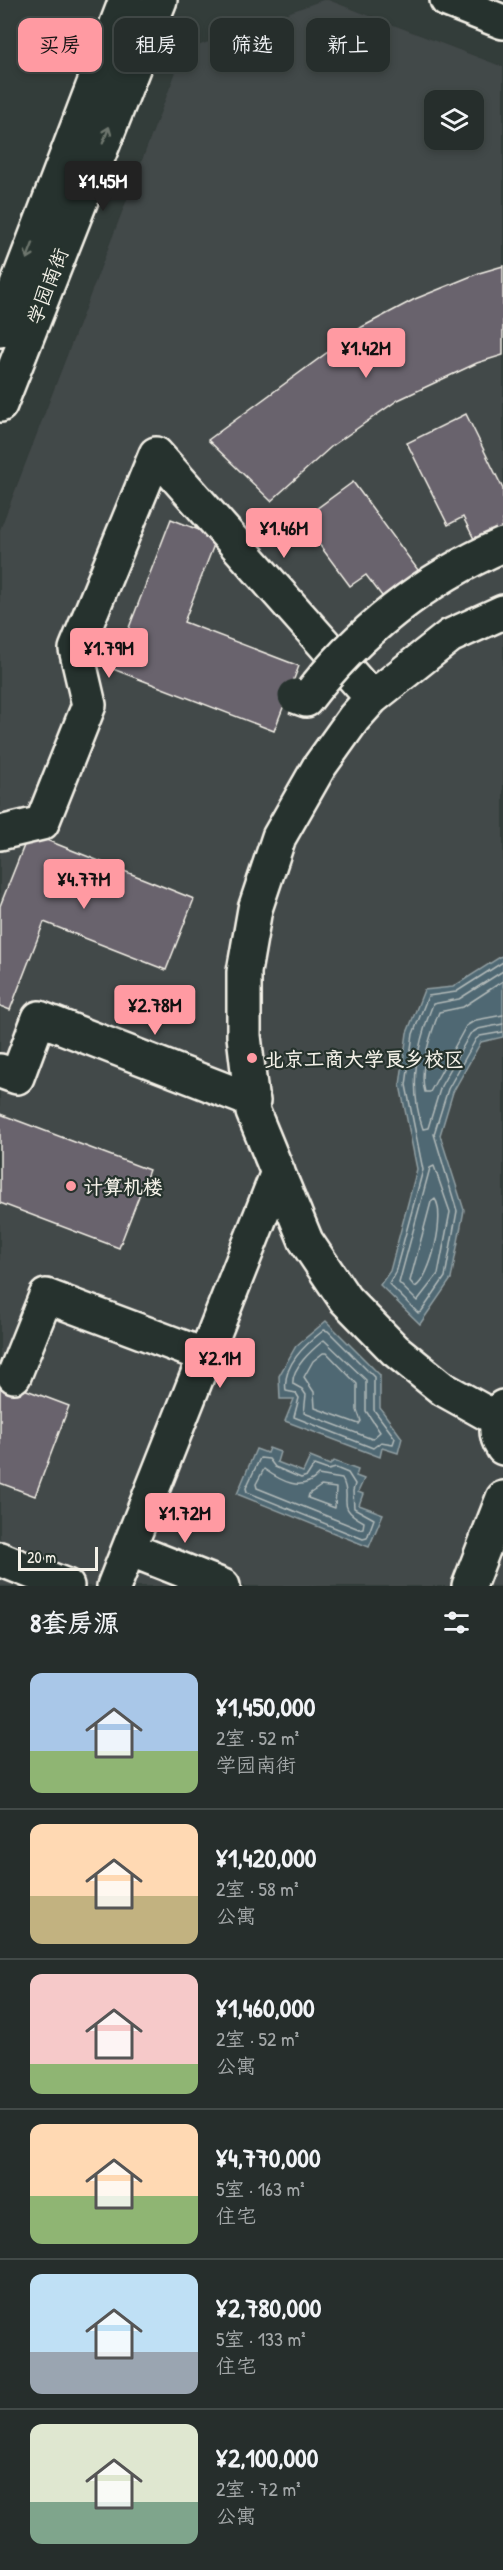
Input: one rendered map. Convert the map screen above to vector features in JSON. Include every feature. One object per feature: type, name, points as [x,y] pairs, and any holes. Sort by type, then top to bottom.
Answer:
[{"type":"street","name":"学园南街","points":[[0,330],[126,0]]},
{"type":"street","name":"学园南街","points":[[0,405],[160,0]]},
{"type":"street","points":[[447,0],[503,22]]},
{"type":"street","points":[[0,833],[42,823],[89,705],[76,649],[156,454],[372,698]]},
{"type":"street","points":[[295,696],[306,700],[325,675],[366,633],[404,603],[444,577],[503,545]]},
{"type":"street","points":[[501,1424],[443,1389],[395,1350],[345,1299],[306,1242],[254,1112],[244,1036],[244,972],[255,909],[279,837],[319,767],[354,718],[372,698],[450,636],[503,612]]},
{"type":"street","points":[[0,1071],[16,1077],[39,1018],[253,1101]]},
{"type":"street","points":[[114,1586],[278,1172]]},
{"type":"street","points":[[14,1376],[46,1296],[206,1356]]},
{"type":"street","points":[[469,1586],[503,1498]]},
{"type":"street","points":[[129,1549],[223,1586]]},
{"type":"street","points":[[0,1559],[66,1586]]},
{"type":"shaded area","name":"北京工商大学良乡校区","points":[[328,0],[375,18],[306,18],[306,72],[390,72],[390,24],[503,67],[503,1586],[0,1586],[0,530],[176,72],[198,72],[198,46],[210,41],[210,72],[294,72],[294,18],[274,18]]},
{"type":"water","points":[[503,955],[503,1037],[481,1042],[453,1092],[440,1135],[464,1210],[451,1279],[420,1324],[380,1285],[390,1271],[417,1169],[400,1085],[407,1033],[424,990],[453,987]]},
{"type":"water","points":[[326,1321],[380,1375],[380,1408],[402,1438],[398,1453],[382,1448],[380,1457],[285,1421],[294,1399],[280,1399],[279,1376],[296,1346]]},
{"type":"water","points":[[269,1448],[280,1452],[277,1462],[303,1472],[310,1457],[330,1465],[334,1461],[358,1470],[356,1476],[364,1479],[358,1492],[363,1494],[359,1505],[383,1514],[369,1547],[237,1494],[256,1449],[267,1453]]},
{"type":"building","points":[[503,266],[503,355],[477,363],[398,400],[332,446],[271,501],[208,440],[362,327],[415,299],[479,273]]},
{"type":"building","points":[[466,414],[503,489],[503,527],[475,541],[463,517],[448,525],[407,443]]},
{"type":"building","points":[[353,482],[421,574],[385,600],[366,575],[350,586],[301,520]]},
{"type":"building","points":[[171,519],[217,537],[184,622],[299,666],[274,731],[113,669]]},
{"type":"building","points":[[29,833],[194,899],[166,970],[44,922],[10,1010],[0,1006],[0,906]]},
{"type":"building","name":"计算机楼","points":[[0,1114],[149,1170],[119,1248],[0,1203]]},
{"type":"building","points":[[0,1380],[69,1406],[35,1496],[0,1483]]},
{"type":"place","name":"北京工商大学良乡校区","points":[[252,1058]]},
{"type":"place","name":"计算机楼","points":[[71,1186]]}]
